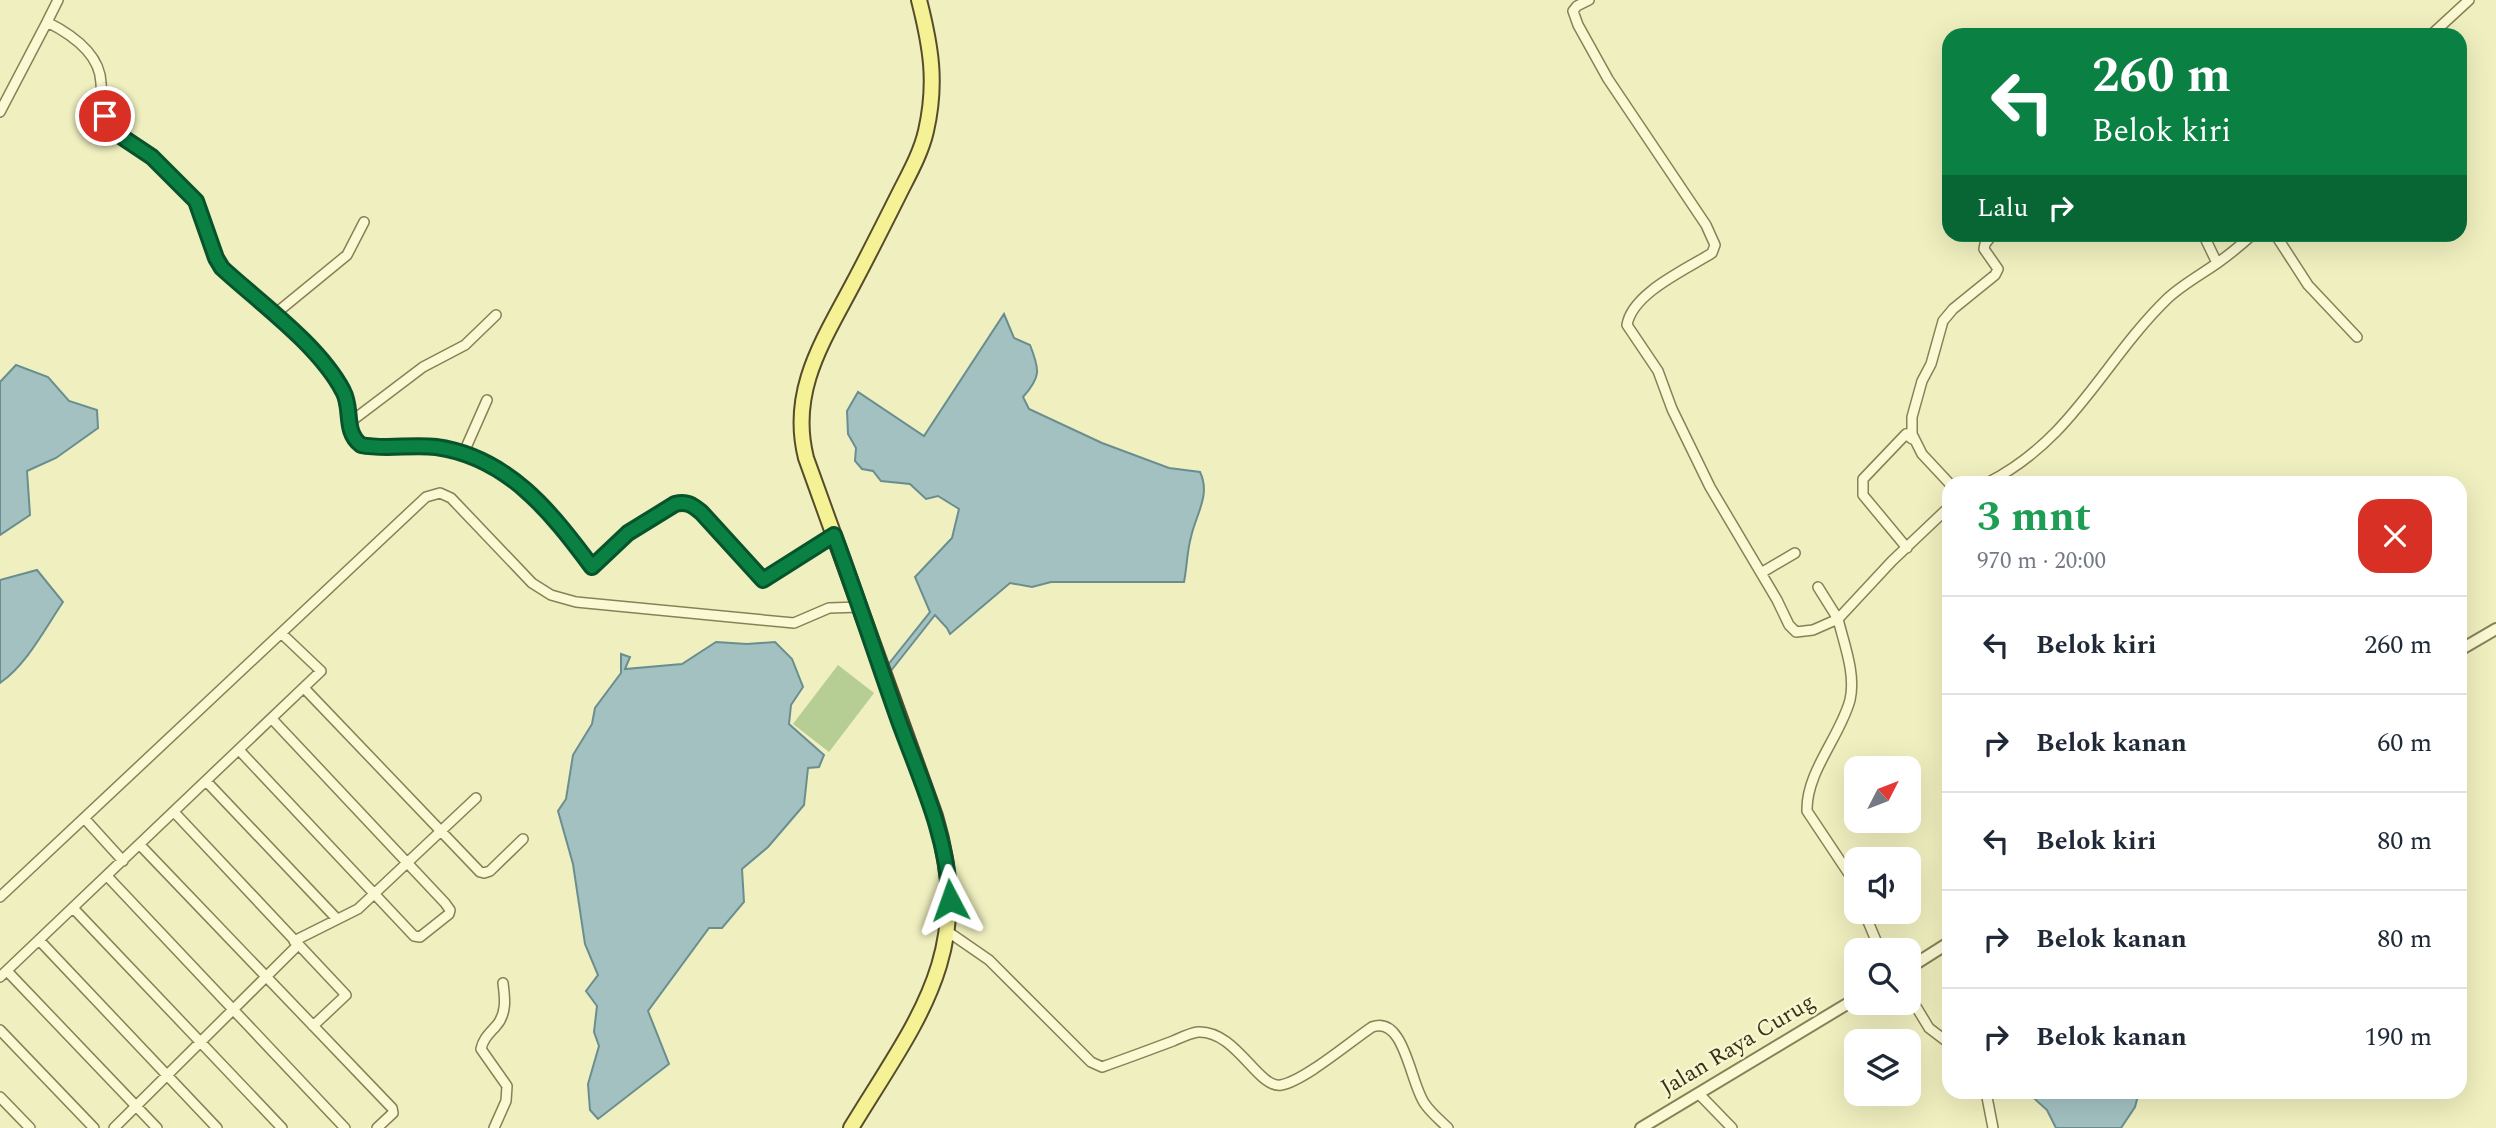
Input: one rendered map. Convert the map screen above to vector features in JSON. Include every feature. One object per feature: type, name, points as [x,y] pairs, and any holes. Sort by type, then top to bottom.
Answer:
[{"type":"main road","points":[[851,1128],[930,995],[944,952],[950,900],[949,874],[940,832],[834,535],[803,444],[800,424],[802,401],[811,367],[908,177],[926,133],[931,106],[932,59],[919,0]]},
{"type":"street","points":[[0,111],[58,0]]},
{"type":"street","points":[[1589,0],[1573,10],[1578,24],[1608,79],[1706,225],[1715,245],[1712,253],[1647,294],[1632,312],[1627,325],[1658,371],[1677,419],[1710,487],[1789,625],[1796,632],[1813,630],[1838,620],[1892,561],[1942,514]]},
{"type":"street","points":[[2439,28],[2469,0]]},
{"type":"street","points":[[47,22],[70,35],[98,67],[103,110],[112,128],[152,157],[189,193],[199,207],[218,264],[315,353],[341,387],[348,400],[352,437],[361,445],[420,446],[464,452],[501,471],[536,499],[559,523],[592,567],[628,533],[675,504],[683,502],[701,512],[763,580],[834,535]]},
{"type":"street","points":[[275,314],[347,255],[364,222]]},
{"type":"street","points":[[1912,439],[1912,417],[1943,321],[1952,309],[1995,275],[1998,269],[1984,248],[1987,242]]},
{"type":"street","points":[[2207,242],[2217,263]]},
{"type":"street","points":[[2000,476],[2013,469],[2065,425],[2112,363],[2162,304],[2243,242]]},
{"type":"street","points":[[2280,242],[2308,285],[2357,337]]},
{"type":"street","points":[[349,423],[423,368],[465,345],[496,315]]},
{"type":"street","points":[[464,452],[487,400]]},
{"type":"street","points":[[1907,548],[1863,495],[1863,479],[1906,434],[1943,476]]},
{"type":"street","points":[[0,897],[426,497],[440,493],[452,498],[532,583],[551,595],[576,602],[794,623],[829,608],[860,607]]},
{"type":"street","points":[[1761,573],[1795,553]]},
{"type":"street","points":[[1818,587],[1838,620],[1852,677],[1850,699],[1812,786],[1807,811],[1844,866]]},
{"type":"street","points":[[2467,646],[2496,629]]},
{"type":"street","points":[[157,1128],[3,974],[320,671],[281,632]]},
{"type":"street","points":[[304,688],[484,873],[490,871],[523,839]]},
{"type":"street","points":[[239,750],[417,938],[449,914],[450,910],[445,903],[271,719]]},
{"type":"street","points":[[206,781],[337,919]]},
{"type":"street","points":[[114,1128],[296,943],[358,909],[476,798]]},
{"type":"street","points":[[174,812],[346,995],[313,1026]]},
{"type":"street","points":[[84,818],[123,861]]},
{"type":"street","points":[[140,845],[392,1108],[393,1113],[377,1128]]},
{"type":"street","points":[[107,876],[345,1128]]},
{"type":"street","points":[[73,908],[282,1128]]},
{"type":"street","points":[[947,931],[989,960],[1091,1062],[1102,1067],[1197,1032],[1226,1041],[1271,1084],[1279,1085],[1297,1079],[1372,1027],[1379,1024],[1387,1026],[1397,1035],[1425,1105],[1448,1128]]},
{"type":"street","points":[[39,940],[217,1128]]},
{"type":"street","points":[[1921,960],[1942,947]]},
{"type":"street","points":[[494,1128],[506,1101],[507,1086],[481,1049],[484,1040],[499,1023],[504,1012],[503,983]]},
{"type":"street","name":"Jalan Raya Curug","points":[[1641,1128],[1844,1005]]},
{"type":"street","points":[[1921,1015],[1929,1028],[1942,1038]]},
{"type":"street","points":[[0,1030],[94,1128]]},
{"type":"street","points":[[1699,1094],[1732,1128]]},
{"type":"street","points":[[0,1097],[30,1128]]},
{"type":"street","points":[[1987,1099],[1993,1128]]},
{"type":"green space","points":[[838,665],[874,693],[829,752],[793,724]]},
{"type":"water","points":[[1004,314],[1014,338],[1030,345],[1036,361],[1036,378],[1023,397],[1029,409],[1102,443],[1169,468],[1200,472],[1203,497],[1190,542],[1184,582],[1051,582],[1032,587],[1010,583],[950,634],[935,615],[890,672],[887,666],[930,612],[915,577],[952,538],[959,509],[938,496],[926,499],[910,484],[881,481],[873,471],[862,469],[855,461],[856,448],[848,434],[847,411],[858,392],[924,436]]},
{"type":"water","points":[[16,365],[48,377],[69,401],[97,410],[98,428],[56,458],[27,471],[30,515],[0,535],[0,382]]},
{"type":"water","points":[[37,570],[63,602],[27,656],[0,683],[0,580]]},
{"type":"water","points":[[716,642],[775,642],[792,659],[803,687],[791,705],[789,724],[824,755],[819,767],[808,768],[804,805],[768,847],[742,869],[744,902],[722,928],[709,928],[648,1011],[669,1064],[598,1119],[590,1110],[588,1084],[599,1046],[594,1032],[597,1006],[586,991],[598,975],[585,944],[573,864],[558,811],[566,799],[573,755],[592,724],[595,708],[621,673],[621,654],[630,657],[625,669],[682,664]]},
{"type":"water","points":[[2035,1099],[2137,1099],[2121,1128],[2056,1128],[2047,1110]]},
{"type":"route","points":[[105,116],[116,133],[152,157],[196,201],[218,264],[315,353],[345,393],[351,433],[361,445],[434,447],[476,457],[526,489],[553,515],[592,567],[628,533],[675,504],[683,502],[701,512],[763,580],[834,535],[935,816],[945,851],[950,900]]}]
